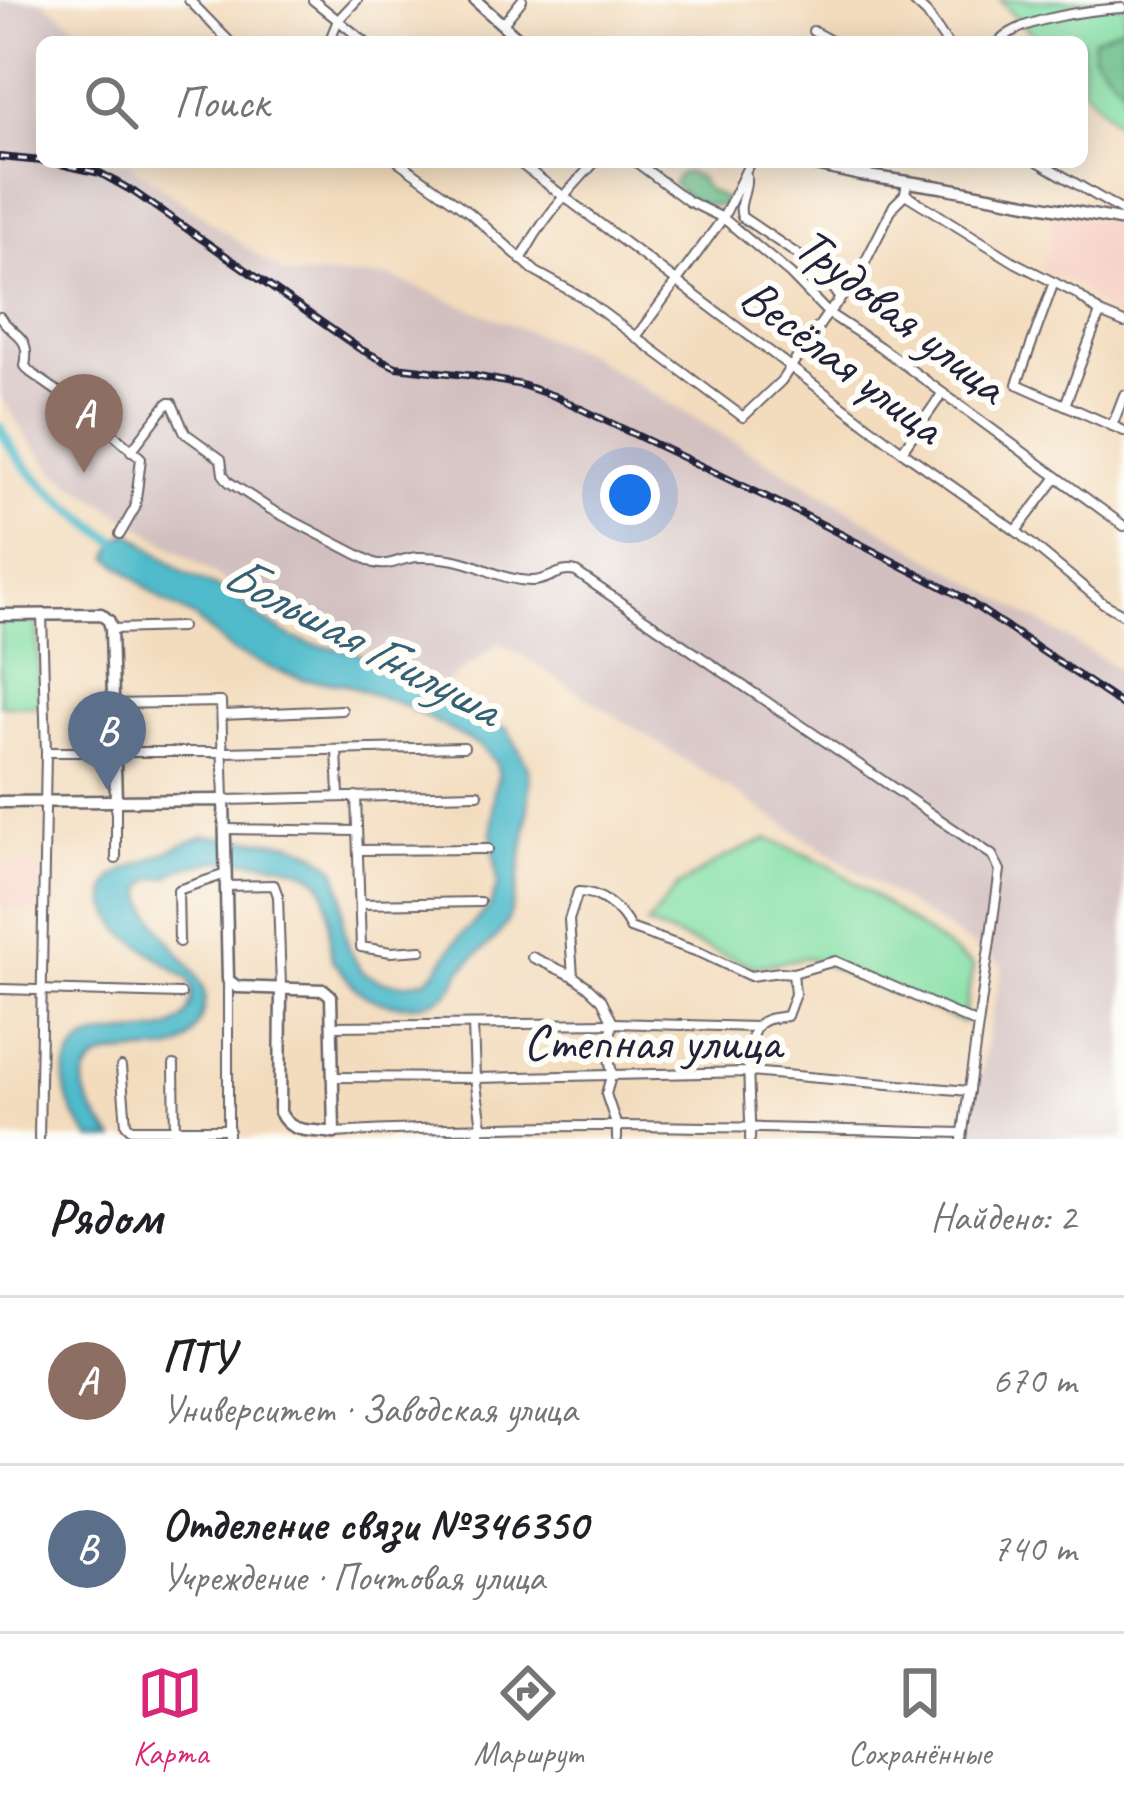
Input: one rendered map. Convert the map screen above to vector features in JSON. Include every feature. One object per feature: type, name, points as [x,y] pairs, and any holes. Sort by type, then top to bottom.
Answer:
[{"type":"main road","points":[[476,0],[506,33]]},
{"type":"main road","points":[[829,168],[906,188],[1124,221]]},
{"type":"main road","points":[[0,615],[101,614],[109,621],[116,801]]},
{"type":"main road","points":[[0,802],[224,800],[228,980],[237,987],[324,990],[331,996],[336,1136],[294,1129],[280,1112],[281,989]]},
{"type":"street","points":[[189,0],[224,36]]},
{"type":"street","points":[[313,0],[358,36]]},
{"type":"street","points":[[331,36],[338,20],[357,0]]},
{"type":"street","points":[[506,33],[522,0]]},
{"type":"street","points":[[912,0],[942,36]]},
{"type":"street","points":[[1004,36],[1088,10],[1122,8]]},
{"type":"street","points":[[813,32],[821,36]]},
{"type":"street","points":[[408,168],[470,213],[549,281],[582,297],[743,417],[792,366],[860,274],[906,188],[1016,262],[1124,323]]},
{"type":"street","points":[[416,174],[418,168]]},
{"type":"street","name":"Весёлая улица","points":[[526,168],[1124,615]]},
{"type":"street","points":[[521,260],[564,196],[590,168]]},
{"type":"street","name":"Трудовая улица","points":[[644,168],[688,201],[723,218],[790,274],[828,314],[1124,526]]},
{"type":"street","points":[[637,337],[723,218],[748,168]]},
{"type":"street","points":[[861,175],[866,168]]},
{"type":"street","points":[[1049,168],[1124,212]]},
{"type":"street","points":[[746,173],[742,217],[819,269],[840,299]]},
{"type":"street","points":[[1054,282],[1017,384],[1124,431]]},
{"type":"street","points":[[1065,405],[1100,313]]},
{"type":"street","points":[[0,316],[25,341],[26,369],[93,416],[142,461],[135,508],[120,534]]},
{"type":"street","points":[[902,451],[942,394]]},
{"type":"street","points":[[1112,426],[1124,395]]},
{"type":"street","points":[[131,451],[160,410],[172,403],[180,427],[221,459],[229,482],[293,523],[374,563],[388,566],[404,558],[439,558],[488,574],[535,582],[567,569],[992,854],[1000,870],[962,1136],[751,1127],[482,1126],[336,1136]]},
{"type":"street","points":[[1016,531],[1057,477]]},
{"type":"street","points":[[39,1139],[46,752],[42,615]]},
{"type":"street","points":[[111,629],[181,627]]},
{"type":"street","points":[[112,704],[221,702],[224,800],[478,794]]},
{"type":"street","points":[[222,715],[342,710]]},
{"type":"street","points":[[46,752],[464,747]]},
{"type":"street","points":[[338,749],[339,796]]},
{"type":"street","points":[[356,796],[361,947],[421,950]]},
{"type":"street","points":[[116,801],[116,859]]},
{"type":"street","points":[[226,832],[357,831]]},
{"type":"street","points":[[358,850],[488,849]]},
{"type":"street","points":[[178,942],[178,890],[227,880],[274,885],[281,989]]},
{"type":"street","points":[[573,976],[569,920],[578,892],[587,891],[621,911],[629,928],[701,953],[738,972],[750,976],[793,973],[835,961],[979,1024]]},
{"type":"street","points":[[360,904],[480,902]]},
{"type":"street","points":[[532,957],[573,976],[602,1000],[613,1023],[607,1049],[612,1073],[606,1094],[616,1139]]},
{"type":"street","points":[[751,1139],[749,1046],[756,1027],[766,1019],[787,1016],[795,994],[793,973]]},
{"type":"street","points":[[121,1067],[126,1124],[131,1129],[228,1134],[228,980]]},
{"type":"street","points":[[0,989],[181,994]]},
{"type":"street","points":[[333,1027],[613,1023],[756,1027]]},
{"type":"street","points":[[473,1025],[482,1126],[475,1139]]},
{"type":"street","points":[[174,1065],[175,1134]]},
{"type":"street","name":"Степная улица","points":[[334,1077],[750,1072],[969,1091]]},
{"type":"street","points":[[404,1129],[415,1139]]},
{"type":"shaded area","points":[[0,0],[42,0],[91,36],[36,36],[36,168],[134,168],[286,275],[391,277],[586,354],[1124,672],[1124,1139],[970,1139],[1003,965],[501,642],[444,684],[281,617],[56,473],[23,433],[0,393]]},
{"type":"shaded area","points":[[1056,213],[1124,226],[1124,319],[1109,313],[1079,286],[1041,272]]},
{"type":"shaded area","points":[[0,865],[39,866],[38,911],[0,910]]},
{"type":"green space","points":[[1000,0],[1124,0],[1124,132],[1088,93],[1088,36],[1033,36]]},
{"type":"green space","points":[[1124,25],[1124,89],[1093,55],[1093,39]]},
{"type":"green space","points":[[685,172],[727,200],[716,206],[689,198],[673,183]]},
{"type":"green space","points":[[37,619],[40,706],[0,705],[0,621]]},
{"type":"green space","points":[[768,839],[830,865],[973,966],[963,1023],[807,957],[755,967],[647,925],[677,887],[725,857]]},
{"type":"water","points":[[129,532],[183,572],[235,596],[291,637],[353,652],[397,670],[507,729],[528,768],[529,798],[520,870],[507,922],[463,968],[449,991],[422,1004],[380,1001],[364,995],[349,981],[332,960],[327,902],[321,884],[310,874],[271,863],[222,861],[150,880],[144,889],[146,903],[200,981],[203,1009],[194,1031],[174,1049],[115,1054],[91,1064],[85,1092],[115,1139],[91,1139],[65,1088],[66,1069],[75,1050],[92,1038],[172,1027],[183,1019],[192,999],[188,979],[121,931],[106,904],[113,878],[125,870],[203,836],[292,843],[335,868],[349,949],[361,971],[381,981],[405,984],[427,979],[438,969],[456,941],[490,907],[498,884],[492,834],[499,774],[496,763],[480,746],[404,705],[341,683],[306,680],[231,650],[194,617],[163,601],[109,557],[116,541]]},
{"type":"waterway","name":"Большая Гнилуша","points":[[0,427],[38,479],[125,548]]},
{"type":"railway","points":[[0,157],[36,160]]},
{"type":"railway","points":[[78,168],[100,173],[134,192],[360,349],[396,367],[474,376],[554,396],[800,513],[962,597],[1124,706]]},
{"type":"place","name":"ПТУ","points":[[84,473]]},
{"type":"place","name":"Отделение связи №346350","points":[[107,790]]}]
